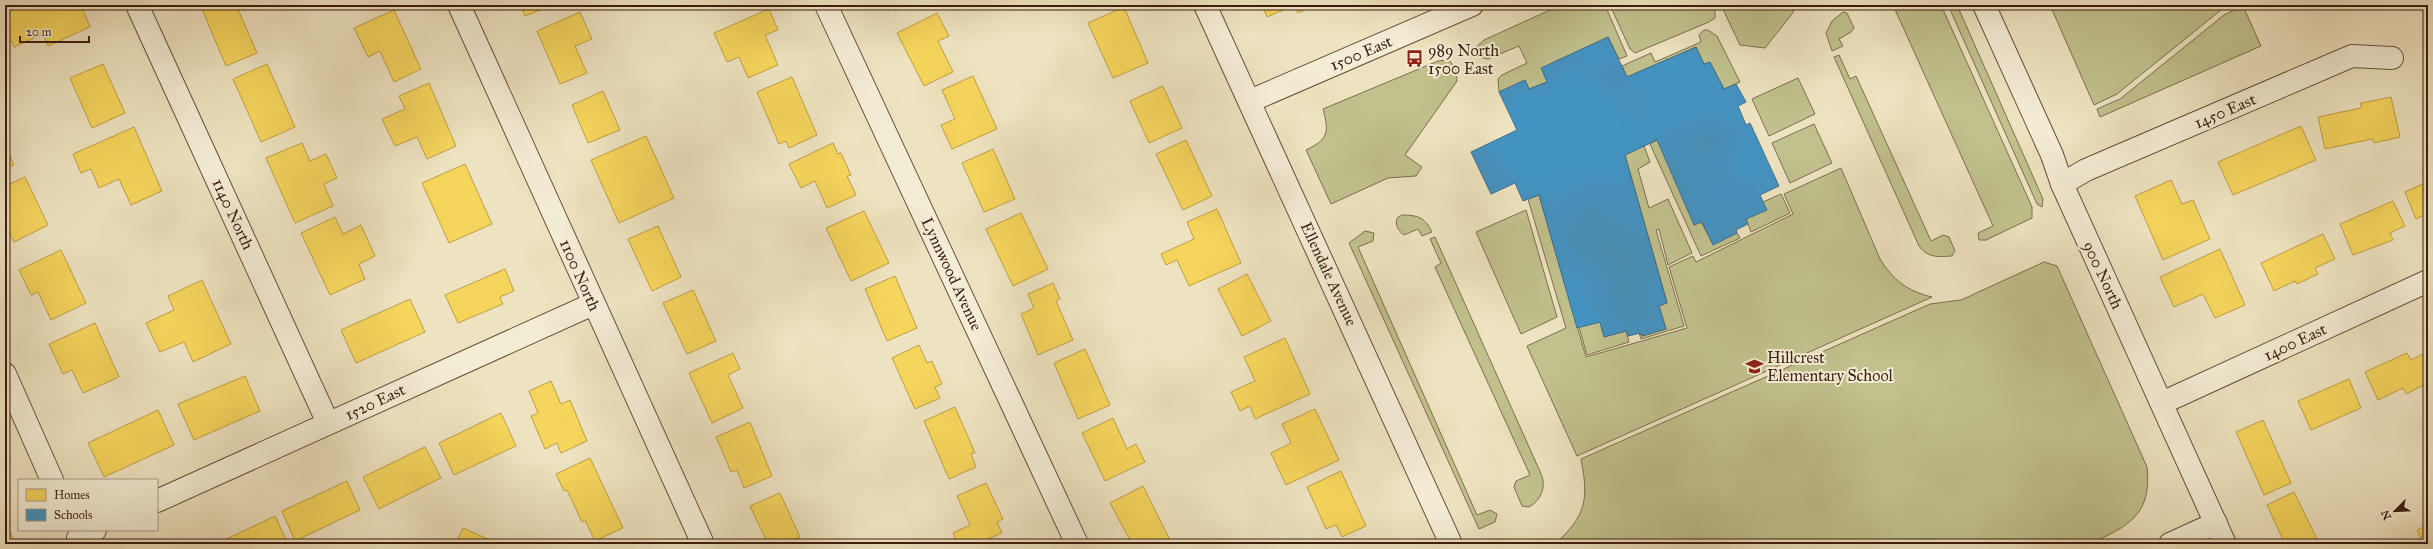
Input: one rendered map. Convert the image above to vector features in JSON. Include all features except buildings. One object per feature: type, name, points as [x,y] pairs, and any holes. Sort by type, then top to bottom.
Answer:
[{"type":"street","name":"1140 North","points":[[137,5],[328,423]]},
{"type":"street","name":"1100 North","points":[[459,5],[593,304],[703,544]]},
{"type":"street","name":"Lynnwood Avenue","points":[[826,5],[1077,544]]},
{"type":"street","name":"Ellendale Avenue","points":[[1205,5],[1451,544]]},
{"type":"street","name":"1500 East","points":[[1250,101],[1472,5]]},
{"type":"street","name":"900 North","points":[[1984,5],[2052,155],[2062,184],[2225,544]]},
{"type":"street","name":"1450 East","points":[[2062,184],[2086,170],[2352,56],[2392,58]]},
{"type":"street","name":"1400 East","points":[[2162,403],[2428,281]]},
{"type":"street","name":"1520 East","points":[[158,501],[593,304]]},
{"type":"street","points":[[5,374],[52,479]]},
{"type":"street","points":[[2170,544],[2216,523]]},
{"type":"green space","points":[[1561,5],[1605,5],[1627,56],[1619,59],[1608,37],[1542,68],[1547,82],[1529,89],[1525,80],[1499,92],[1498,79],[1502,75],[1527,63],[1519,46],[1488,59],[1479,57],[1475,48],[1484,40]]},
{"type":"green space","points":[[1610,5],[1715,5],[1715,18],[1709,22],[1635,53],[1630,49]]},
{"type":"green space","points":[[1721,5],[1797,5],[1792,14],[1765,48],[1740,45]]},
{"type":"green space","points":[[1893,5],[1941,5],[2032,207],[2032,218],[1986,240],[1979,240],[1978,233],[1993,226]]},
{"type":"green space","points":[[1948,5],[1957,5],[2043,199],[2042,207],[2037,204]]},
{"type":"green space","points":[[2050,5],[2232,5],[2221,10],[2117,94],[2094,105]]},
{"type":"green space","points":[[2243,6],[2261,46],[2100,117],[2097,109],[2120,99],[2224,15]]},
{"type":"green space","points":[[1843,12],[1847,13],[1854,28],[1851,32],[1839,39],[1843,46],[1832,51],[1826,33],[1832,21]]},
{"type":"green space","points":[[1704,30],[1708,30],[1717,36],[1740,82],[1724,89],[1710,62],[1704,64],[1696,47],[1627,77],[1622,66],[1651,53],[1655,62],[1701,42],[1699,35]]},
{"type":"green space","points":[[1839,55],[1850,79],[1856,76],[1931,241],[1943,235],[1949,237],[1955,251],[1952,256],[1930,255],[1919,246],[1834,57]]},
{"type":"green space","points":[[1449,60],[1456,69],[1457,81],[1405,155],[1422,167],[1416,176],[1388,178],[1331,204],[1306,150],[1319,142],[1325,134],[1326,124],[1323,109],[1438,61]]},
{"type":"green space","points":[[1798,78],[1815,114],[1769,136],[1752,99]]},
{"type":"green space","points":[[1814,124],[1832,163],[1790,183],[1772,143]]},
{"type":"green space","points":[[1657,140],[1713,244],[1737,233],[1740,238],[1701,256],[1650,144]]},
{"type":"green space","points":[[1644,146],[1650,162],[1638,169],[1649,208],[1668,199],[1692,253],[1668,265],[1659,229],[1656,230],[1684,326],[1641,339],[1639,333],[1642,336],[1666,329],[1659,306],[1667,302],[1625,155]]},
{"type":"green space","points":[[1841,168],[1880,259],[1890,273],[1902,284],[1923,295],[1932,297],[1577,456],[1527,346],[1566,328],[1528,199],[1539,195],[1586,357],[1687,328],[1669,267],[1693,256],[1696,262],[1793,214],[1784,194]]},
{"type":"green space","points":[[1781,194],[1790,213],[1751,232],[1746,219],[1766,210],[1763,202]]},
{"type":"green space","points":[[1526,210],[1557,317],[1521,334],[1476,232]]},
{"type":"green space","points":[[1402,215],[1416,216],[1420,218],[1426,223],[1432,232],[1422,236],[1418,229],[1404,235],[1400,232],[1396,223],[1397,218]]},
{"type":"green space","points":[[1365,231],[1374,233],[1373,241],[1358,247],[1477,515],[1490,510],[1497,514],[1495,522],[1479,529],[1349,243]]},
{"type":"green space","points":[[1435,237],[1542,476],[1543,490],[1539,498],[1529,507],[1522,506],[1514,487],[1516,481],[1530,475],[1435,267],[1441,263],[1430,239]]},
{"type":"green space","points":[[2044,262],[2057,266],[2147,467],[2148,483],[2146,497],[2141,508],[2135,517],[2116,531],[2089,544],[1555,544],[1573,525],[1583,506],[1585,486],[1581,459],[1930,304],[1961,300]]},
{"type":"green space","points":[[1600,322],[1604,337],[1626,331],[1629,342],[1587,355],[1579,327]]},
{"type":"place","name":"989 North 1500 East","points":[[1415,59]]},
{"type":"place","name":"Hillcrest Elementary School","points":[[1754,366]]}]
